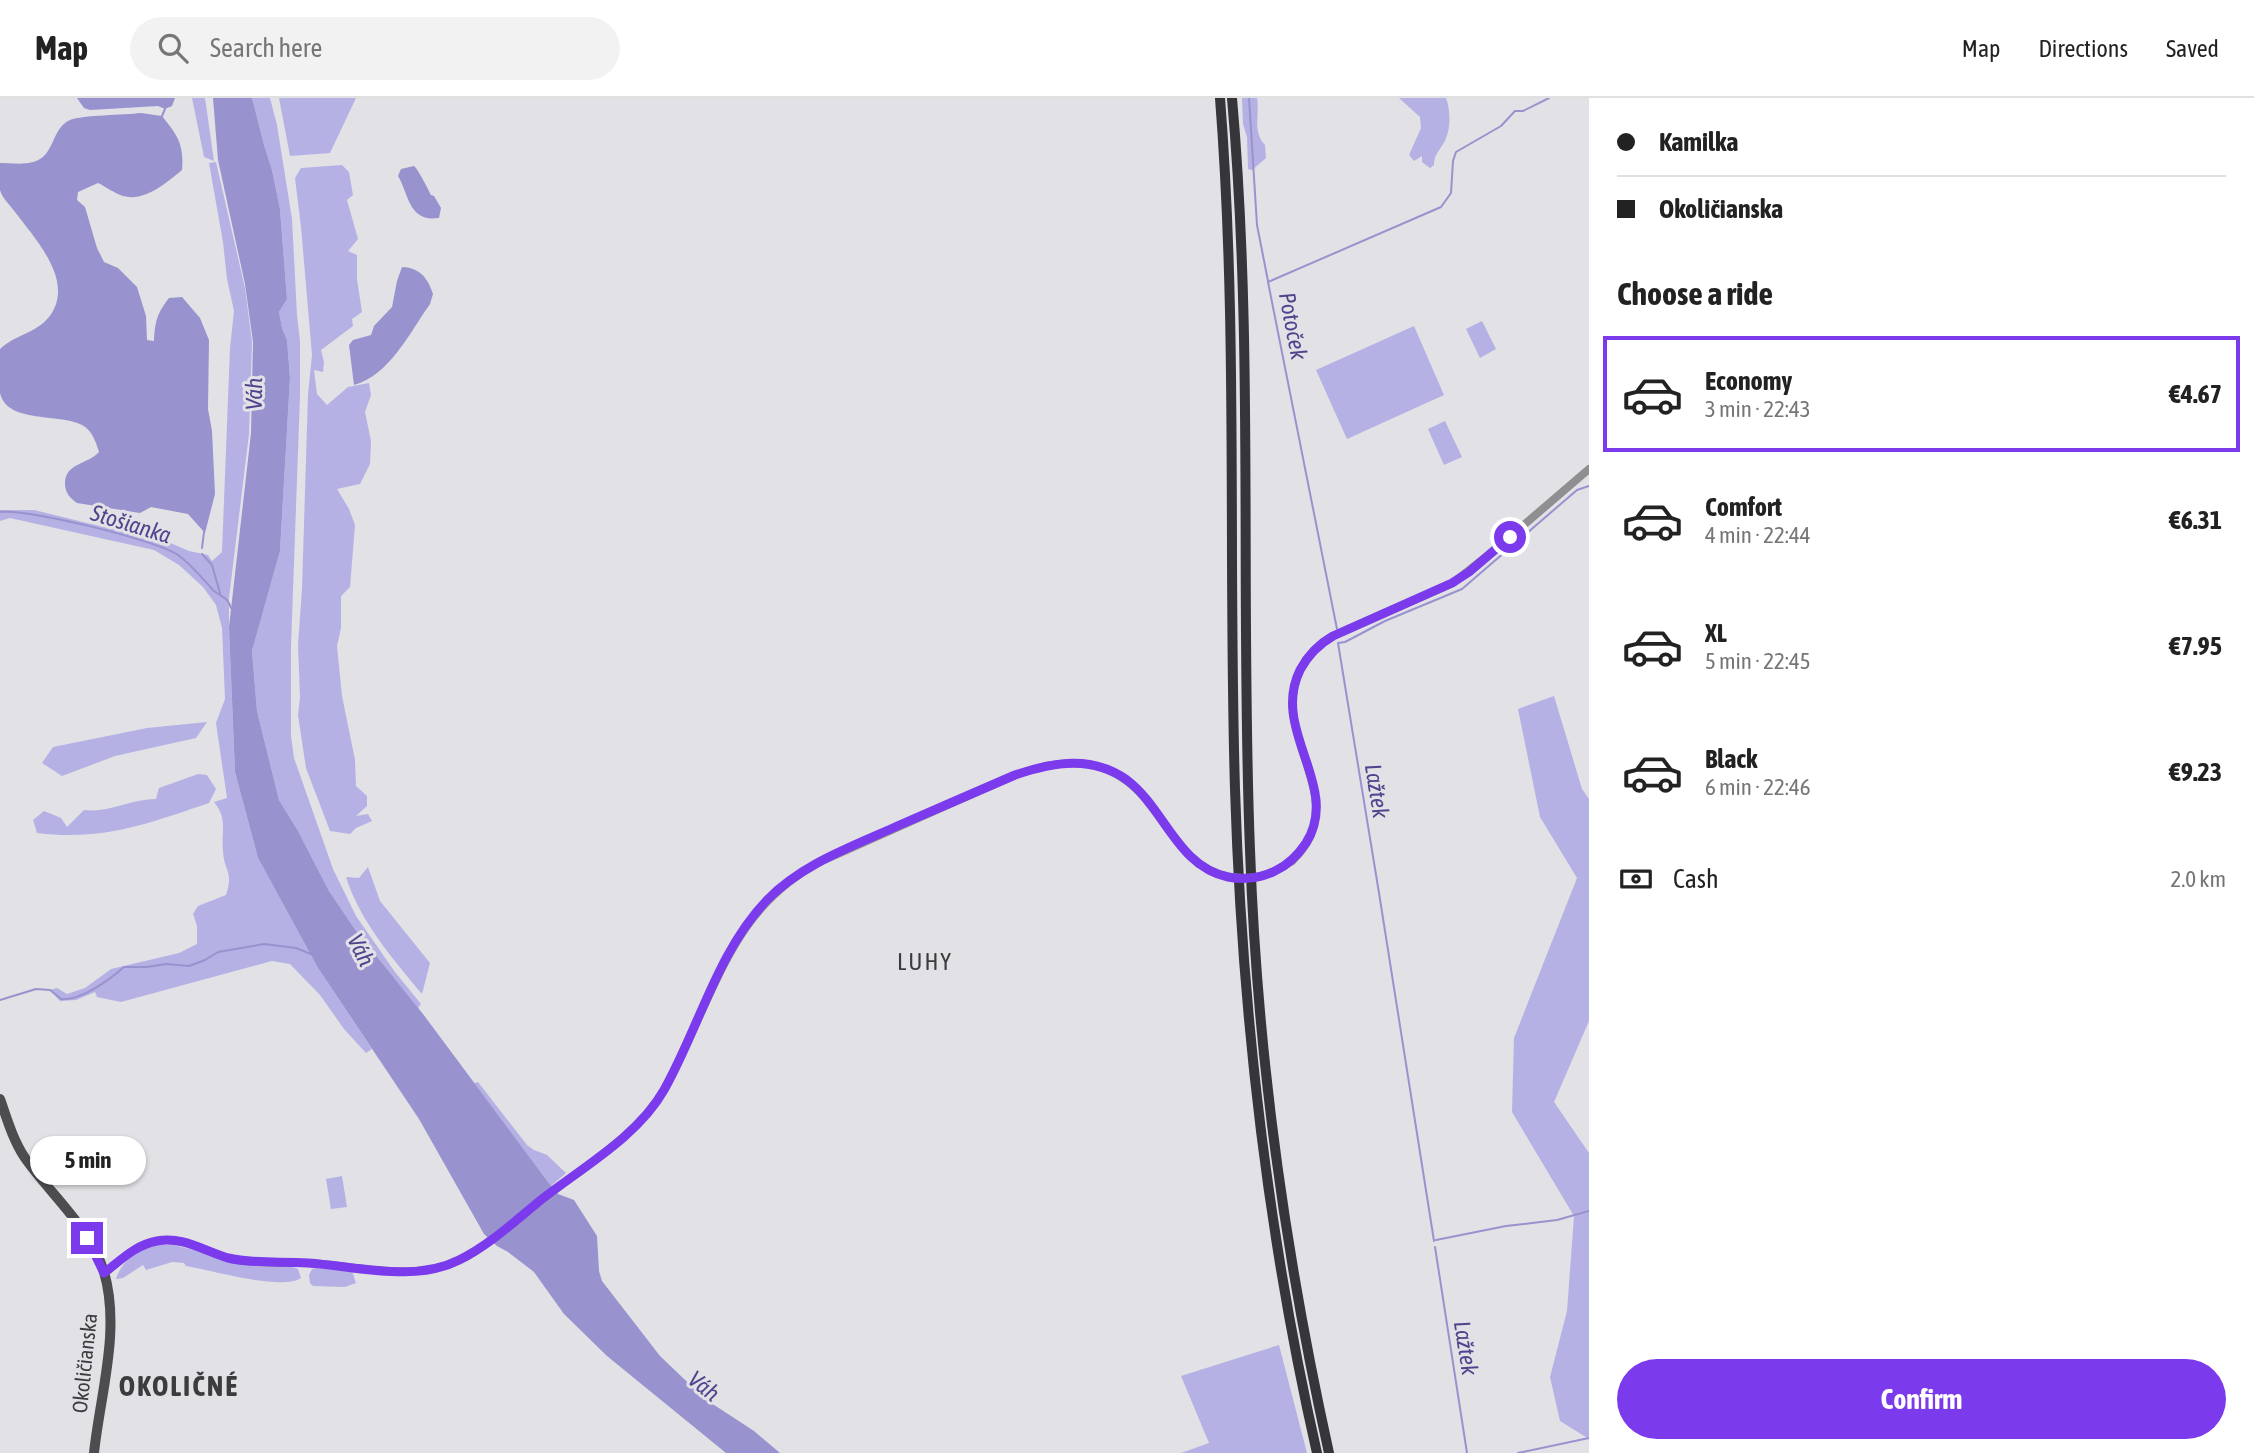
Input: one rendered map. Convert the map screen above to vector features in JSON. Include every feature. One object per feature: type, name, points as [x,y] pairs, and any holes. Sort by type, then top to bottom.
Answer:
[{"type":"highway","points":[[1220,98],[1230,285],[1234,772],[1244,971],[1256,1102],[1272,1222],[1293,1342],[1317,1453]]},
{"type":"highway","points":[[1232,98],[1241,259],[1247,785],[1257,981],[1268,1103],[1284,1223],[1329,1453]]},
{"type":"main road","name":"Okoličianska","points":[[0,1099],[11,1131],[23,1153],[77,1224],[95,1251],[104,1273],[110,1305],[110,1329],[94,1453]]},
{"type":"street","points":[[104,1273],[133,1250],[161,1240],[186,1242],[235,1259],[407,1271],[448,1265],[484,1245],[621,1138],[653,1107],[677,1065],[723,966],[744,928],[781,887],[824,860],[1015,775],[1044,765],[1067,762],[1098,767],[1126,780],[1147,801],[1179,845],[1199,864],[1219,875],[1244,879],[1272,873],[1299,854],[1311,835],[1316,814],[1314,784],[1292,710],[1294,685],[1305,661],[1337,634],[1452,583],[1476,566],[1589,468]]},
{"type":"shaded area","points":[[192,98],[205,98],[214,161],[204,157]]},
{"type":"shaded area","points":[[252,98],[270,98],[277,125],[292,219],[300,341],[291,646],[291,736],[294,758],[333,869],[356,916],[421,1004],[418,1008],[354,928],[329,891],[279,800],[257,711],[252,651],[280,551],[290,378],[287,340],[279,312],[287,299],[280,209]]},
{"type":"shaded area","points":[[279,98],[356,98],[330,153],[290,156]]},
{"type":"shaded area","points":[[1242,98],[1257,98],[1259,134],[1265,145],[1266,158],[1252,170],[1248,169]]},
{"type":"shaded area","points":[[1399,98],[1446,98],[1448,134],[1434,165],[1430,168],[1422,162],[1422,156],[1414,161],[1409,155],[1421,128],[1420,117]]},
{"type":"shaded area","points":[[216,162],[245,288],[252,342],[249,434],[229,598],[235,772],[258,858],[318,968],[372,1049],[366,1053],[344,1029],[320,995],[290,964],[272,961],[121,1002],[97,997],[95,992],[76,1000],[60,1001],[50,990],[57,988],[67,994],[85,988],[111,969],[179,953],[197,944],[197,926],[193,914],[198,906],[226,895],[228,887],[222,820],[214,802],[227,798],[216,723],[225,699],[222,628],[216,605],[203,587],[179,565],[154,550],[10,518],[0,521],[0,510],[34,510],[120,531],[147,533],[189,551],[208,555],[212,561],[222,552],[230,348],[234,311],[209,163]]},
{"type":"shaded area","points":[[342,165],[349,172],[353,195],[347,200],[358,239],[348,251],[357,255],[362,312],[352,319],[353,326],[321,350],[323,372],[314,370],[317,394],[327,405],[348,387],[369,383],[371,395],[365,412],[371,441],[370,464],[360,484],[337,489],[355,525],[350,587],[341,596],[341,628],[337,646],[342,696],[355,760],[356,786],[367,796],[367,806],[356,816],[368,814],[372,821],[356,828],[350,834],[330,831],[306,768],[298,715],[298,645],[308,394],[312,355],[295,178],[301,168]]},
{"type":"shaded area","points":[[1482,321],[1496,349],[1480,358],[1466,329]]},
{"type":"shaded area","points":[[1414,326],[1444,395],[1347,439],[1316,370]]},
{"type":"shaded area","points":[[1445,421],[1462,457],[1444,465],[1428,429]]},
{"type":"shaded area","points":[[1554,696],[1582,789],[1589,799],[1589,1021],[1554,1102],[1589,1153],[1589,1439],[1560,1421],[1550,1377],[1567,1311],[1574,1216],[1512,1112],[1514,1038],[1577,878],[1540,817],[1518,709]]},
{"type":"shaded area","points":[[207,722],[196,738],[115,756],[62,776],[42,763],[53,747],[147,728]]},
{"type":"shaded area","points":[[198,774],[207,775],[216,789],[209,803],[145,824],[105,833],[37,833],[33,820],[44,811],[61,818],[67,827],[84,810],[102,810],[156,799],[159,788]]},
{"type":"shaded area","points":[[368,867],[380,901],[430,963],[422,994],[368,924],[352,893],[346,877],[359,878]]},
{"type":"shaded area","points":[[478,1082],[527,1145],[547,1155],[566,1173],[551,1186],[474,1083]]},
{"type":"shaded area","points":[[342,1176],[347,1207],[331,1209],[326,1179]]},
{"type":"shaded area","points":[[174,1245],[293,1267],[298,1269],[301,1278],[278,1282],[262,1281],[172,1262],[146,1270],[143,1265],[123,1278],[116,1279],[127,1260],[146,1249]]},
{"type":"shaded area","points":[[312,1269],[352,1271],[356,1283],[345,1287],[313,1286],[309,1275]]},
{"type":"shaded area","points":[[1279,1345],[1307,1453],[1181,1453],[1209,1443],[1181,1376]]},
{"type":"water","points":[[77,98],[175,98],[172,106],[165,109],[158,106],[90,110],[84,108]]},
{"type":"water","name":"Váh","points":[[213,98],[252,98],[280,209],[287,299],[279,312],[287,340],[290,378],[280,551],[252,651],[257,711],[279,800],[329,891],[354,928],[423,1014],[548,1182],[558,1194],[574,1200],[597,1236],[602,1281],[660,1356],[705,1399],[754,1431],[780,1453],[726,1453],[607,1356],[564,1314],[534,1272],[484,1234],[419,1119],[318,968],[258,858],[235,772],[229,627],[251,433],[253,342],[245,284],[218,160]]},
{"type":"water","points":[[141,113],[162,116],[172,129],[181,147],[182,170],[147,194],[123,196],[98,183],[78,192],[77,200],[85,207],[104,262],[118,268],[137,287],[146,316],[147,340],[154,341],[157,318],[169,298],[182,297],[200,318],[209,340],[208,409],[212,431],[215,494],[205,533],[188,514],[151,507],[140,513],[77,503],[67,493],[66,478],[72,468],[99,452],[91,433],[72,421],[23,414],[5,403],[0,393],[0,349],[49,317],[56,304],[58,290],[56,276],[42,248],[1,193],[0,163],[25,163],[40,159],[49,149],[59,129],[70,120]]},
{"type":"water","points":[[414,166],[441,208],[439,218],[421,216],[409,201],[398,176],[401,169]]},
{"type":"water","points":[[402,267],[419,272],[426,279],[433,294],[430,304],[389,362],[367,380],[354,385],[349,345],[353,340],[371,335],[374,326],[392,307]]},
{"type":"waterway","points":[[1249,98],[1257,225],[1268,281]]},
{"type":"waterway","name":"Potoček","points":[[1337,629],[1268,282],[1441,207],[1451,193],[1456,152],[1501,126],[1515,111],[1523,111],[1549,98]]},
{"type":"waterway","points":[[162,116],[165,109]]},
{"type":"waterway","name":"Lažtek","points":[[1434,1241],[1338,643],[1462,589],[1577,490],[1589,486]]},
{"type":"waterway","name":"Stošianka","points":[[0,512],[62,520],[145,541],[165,549],[188,563],[213,590],[226,599],[231,608]]},
{"type":"waterway","points":[[202,548],[204,532]]},
{"type":"waterway","points":[[202,554],[212,565],[220,593]]},
{"type":"waterway","points":[[0,1000],[36,989],[50,990],[61,999],[69,999],[94,989],[124,967],[166,964],[189,966],[218,952],[264,944],[296,948],[311,954]]},
{"type":"waterway","points":[[1436,1240],[1506,1226],[1557,1220],[1589,1211]]},
{"type":"waterway","name":"Lažtek","points":[[1435,1247],[1467,1453]]},
{"type":"waterway","points":[[1518,1453],[1589,1438]]},
{"type":"district","name":"LUHY","points":[[925,961]]},
{"type":"district","name":"OKOLIČNÉ","points":[[179,1386]]},
{"type":"route","points":[[87,1238],[104,1273],[133,1250],[161,1240],[186,1242],[235,1259],[394,1271],[420,1271],[448,1265],[461,1259],[484,1245],[607,1149],[653,1107],[677,1065],[736,942],[768,898],[797,875],[838,853],[1037,767],[1060,763],[1105,769],[1126,780],[1142,795],[1186,853],[1199,864],[1225,877],[1244,879],[1272,873],[1299,854],[1311,835],[1316,814],[1314,784],[1298,738],[1292,710],[1294,685],[1305,661],[1313,651],[1333,636],[1452,583],[1510,537]]}]
